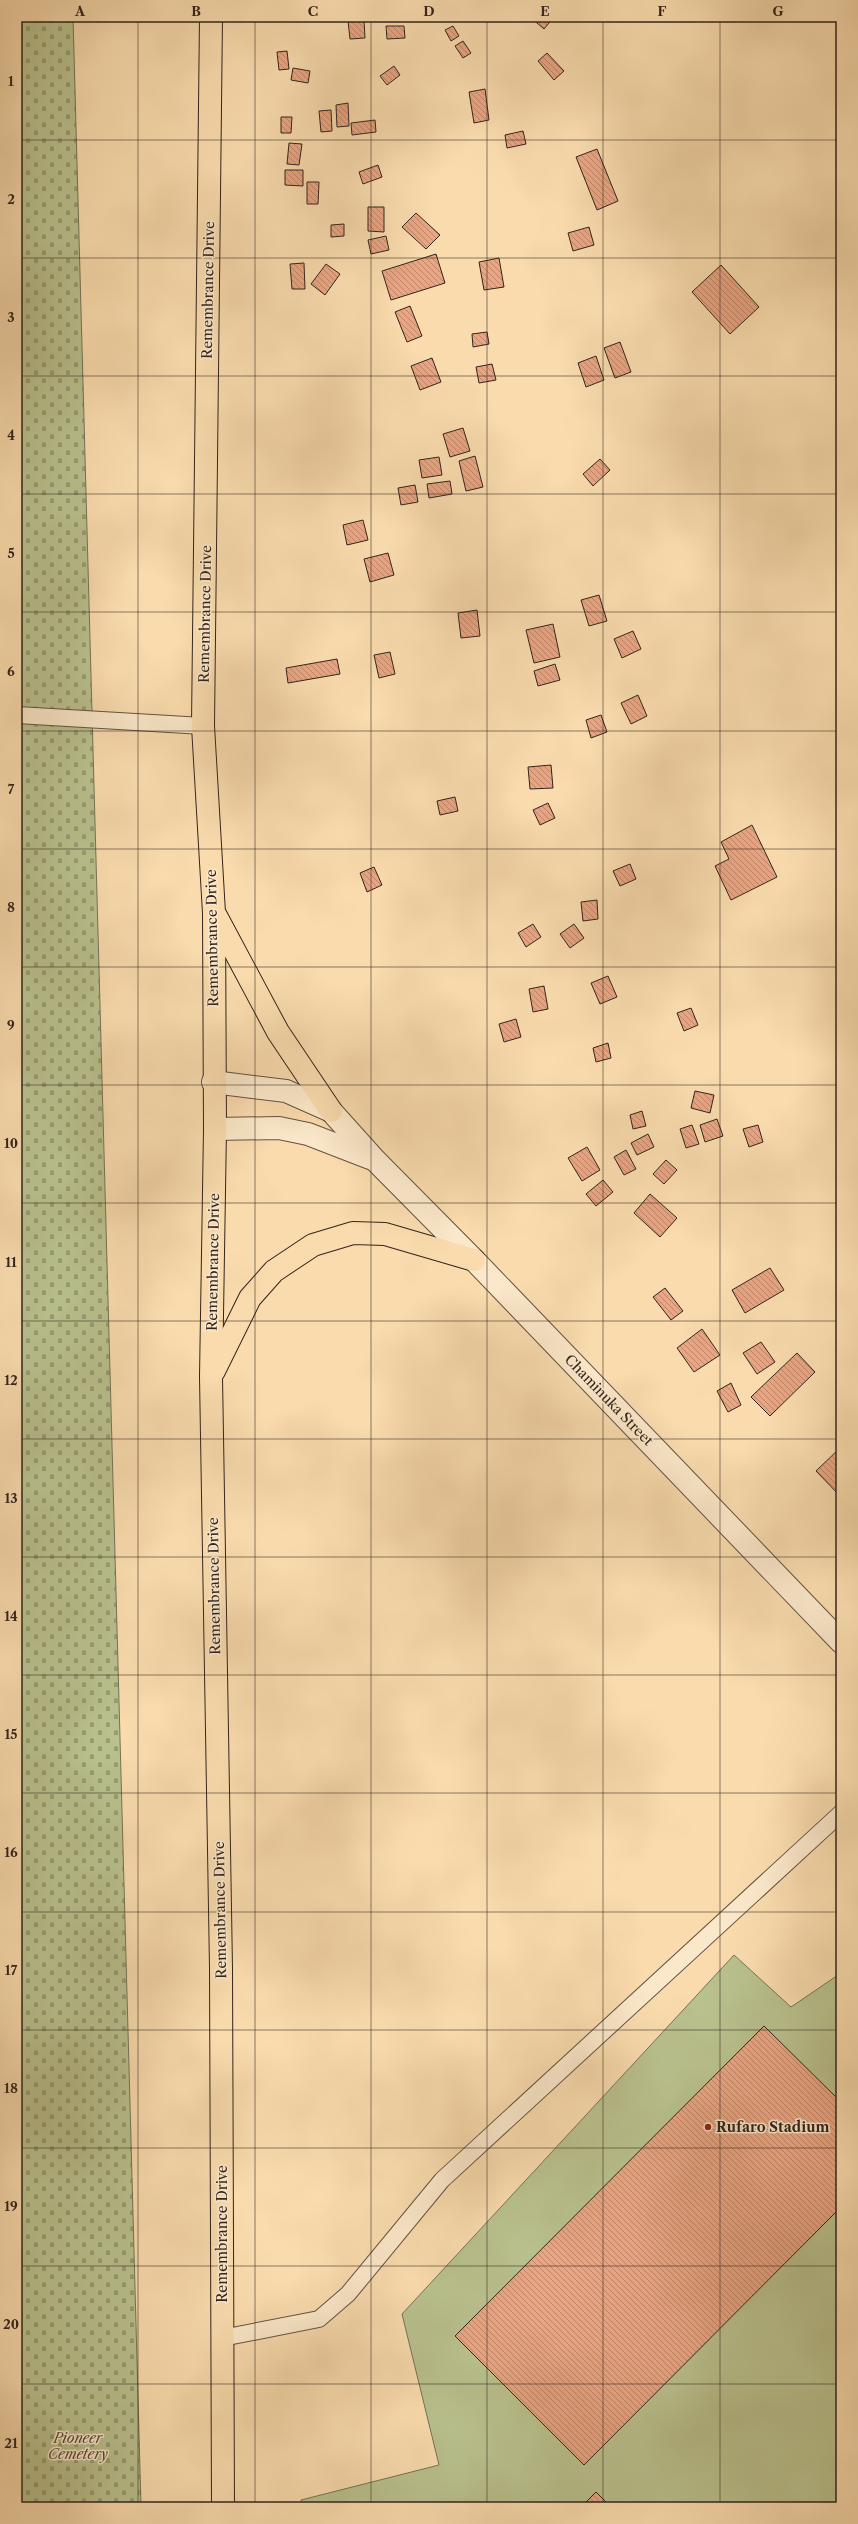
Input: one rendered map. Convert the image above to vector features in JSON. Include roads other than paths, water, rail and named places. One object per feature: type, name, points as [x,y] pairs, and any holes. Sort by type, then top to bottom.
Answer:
[{"type":"main road","name":"Remembrance Drive","points":[[211,17],[203,726],[214,913],[213,1082],[215,1129],[211,1377],[221,1976],[223,2507]]},
{"type":"main road","points":[[214,913],[278,1032],[331,1111]]},
{"type":"main road","points":[[211,1377],[250,1298],[274,1271],[313,1245],[353,1233],[385,1234],[474,1260]]},
{"type":"street","points":[[213,1082],[286,1091],[331,1111]]},
{"type":"street","name":"Chaminuka Street","points":[[331,1111],[375,1160],[474,1260],[841,1642]]},
{"type":"street","points":[[215,1129],[279,1128],[308,1134],[375,1160]]},
{"type":"lane","points":[[17,715],[203,726]]},
{"type":"lane","points":[[222,2338],[319,2319],[348,2294],[442,2180],[841,1813]]},
{"type":"place","name":"Rufaro Stadium","points":[[708,2127]]},
{"type":"park label","name":"Pioneer Cemetery","points":[[78,2446]]}]
